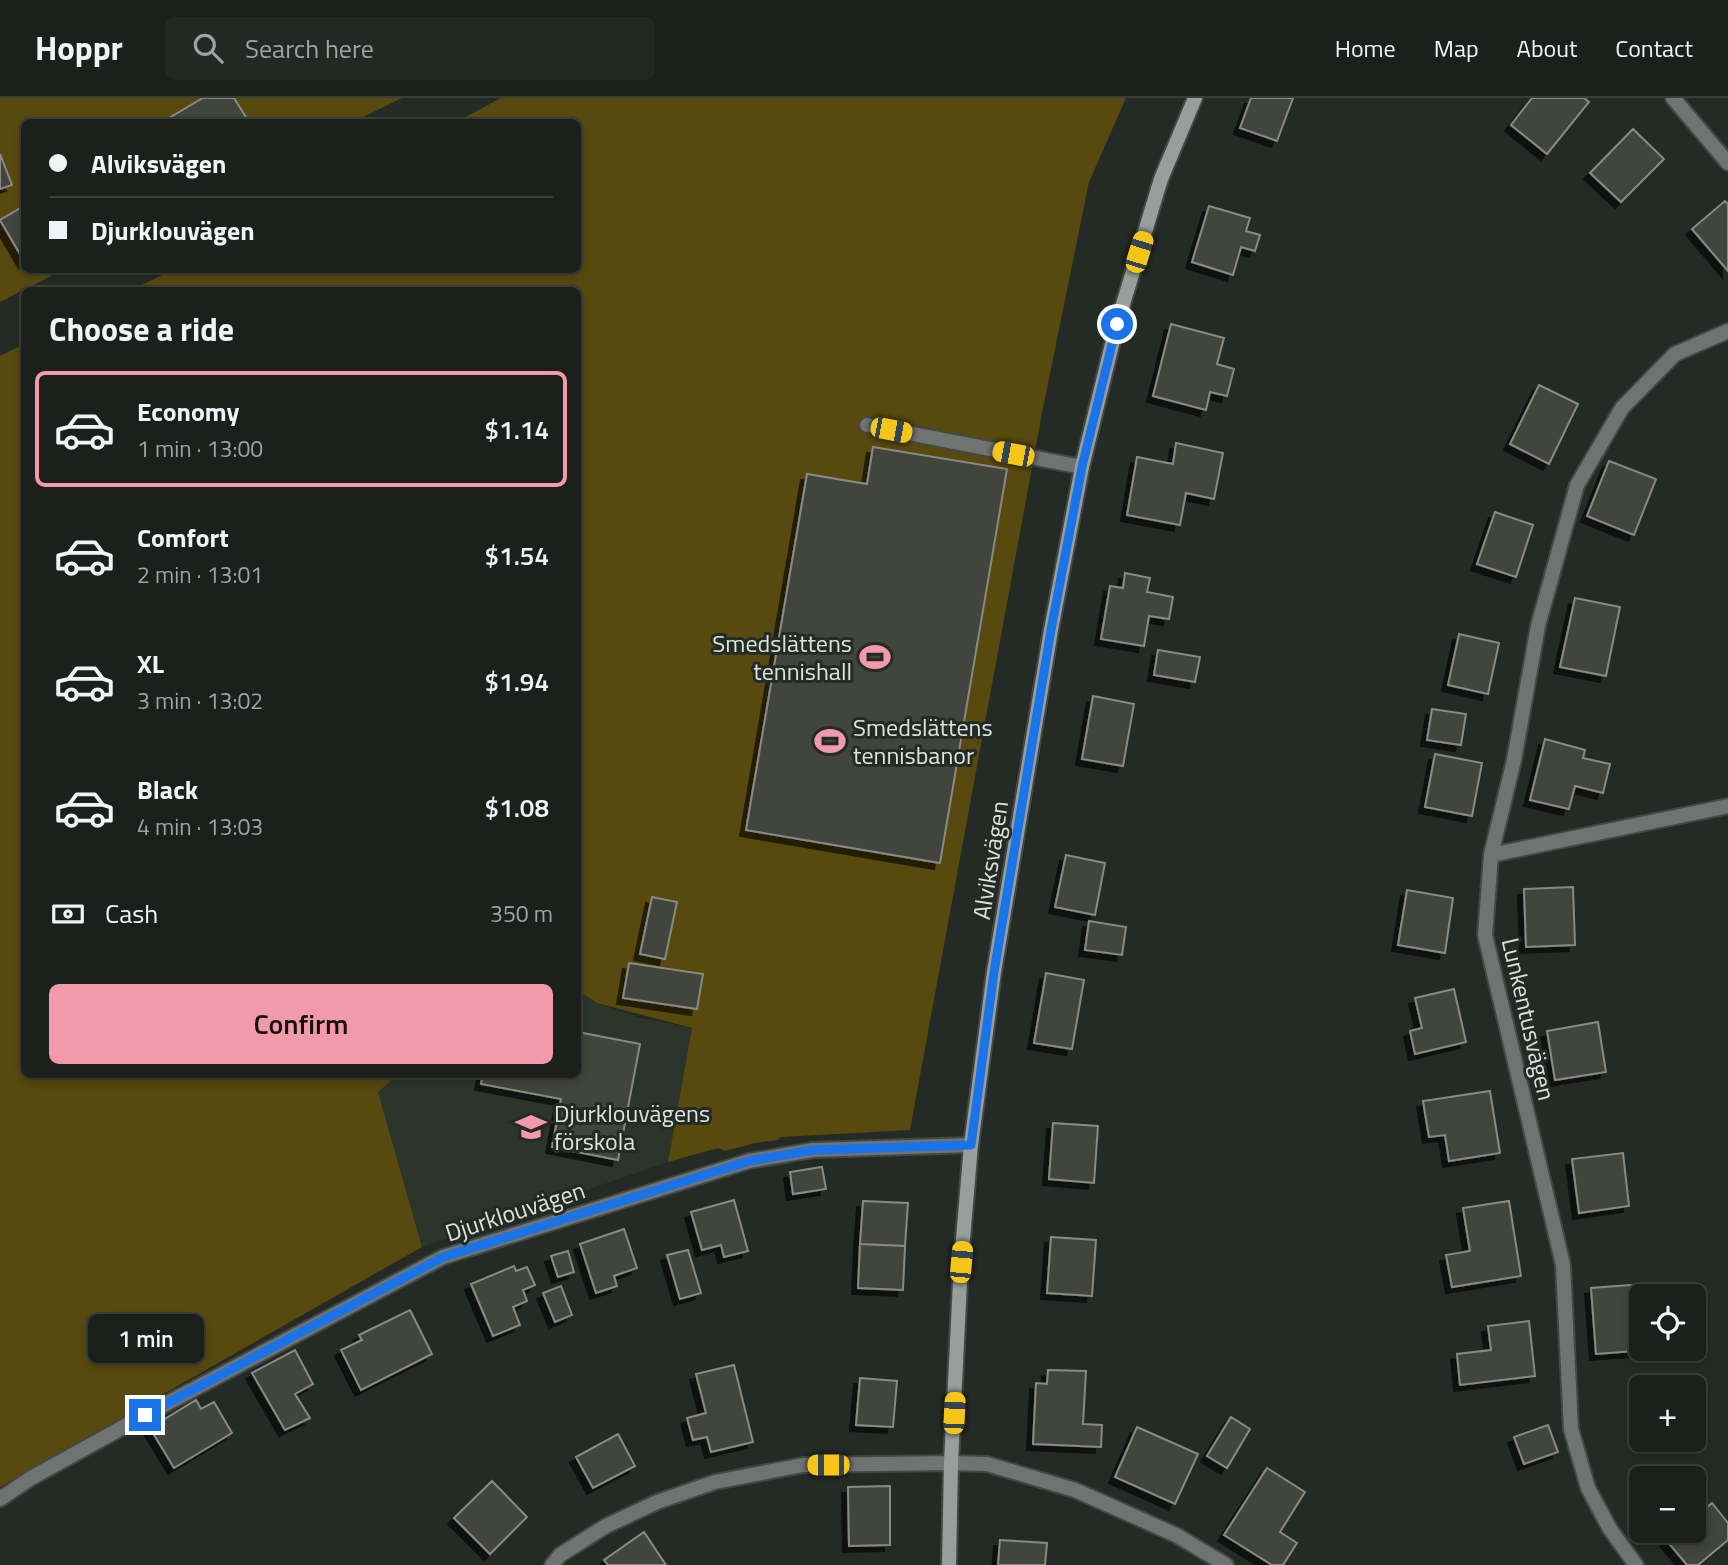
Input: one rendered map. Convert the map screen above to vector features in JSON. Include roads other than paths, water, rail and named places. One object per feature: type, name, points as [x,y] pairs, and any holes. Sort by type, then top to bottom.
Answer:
[{"type":"street","name":"Alviksvägen","points":[[948,1565],[961,1262],[971,1145],[994,972],[1051,630],[1082,467],[1117,324],[1161,179],[1195,98]]},
{"type":"street","points":[[1674,98],[1728,163]]},
{"type":"street","name":"Lunkentusvägen","points":[[1636,1565],[1610,1530],[1588,1488],[1570,1429],[1563,1265],[1485,935],[1491,855],[1514,760],[1538,626],[1577,485],[1622,408],[1675,354],[1728,331]]},
{"type":"street","points":[[867,425],[1082,467]]},
{"type":"street","points":[[1491,855],[1728,806]]},
{"type":"street","name":"Djurklouvägen","points":[[0,1499],[31,1478],[145,1415],[443,1257],[749,1161],[813,1150],[971,1145]]},
{"type":"street","points":[[552,1565],[560,1555],[606,1526],[656,1502],[715,1482],[803,1465],[951,1463],[987,1464],[1075,1490],[1176,1535],[1226,1565]]},
{"type":"place","name":"Smedslättens tennishall","points":[[875,657]]},
{"type":"place","name":"Smedslättens tennisbanor","points":[[830,741]]},
{"type":"place","name":"Djurklouvägens förskola","points":[[531,1127]]}]
